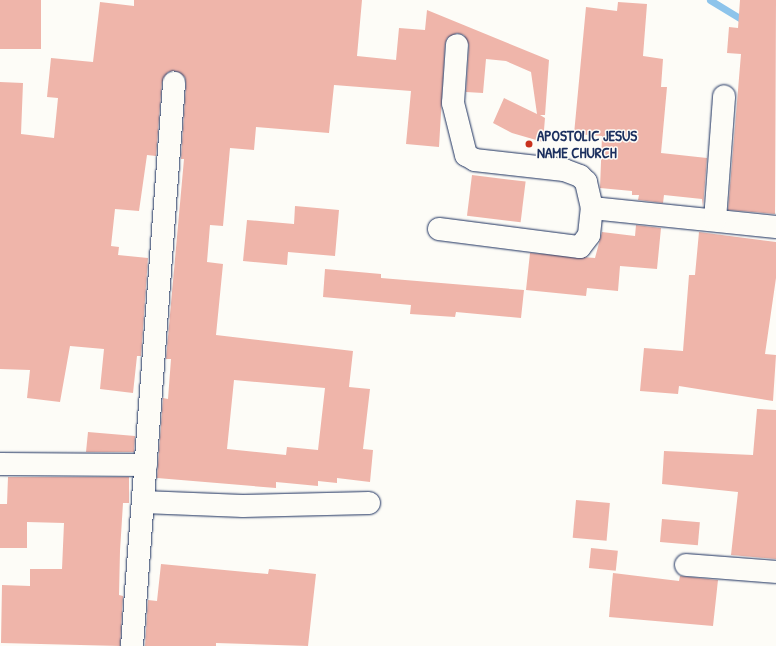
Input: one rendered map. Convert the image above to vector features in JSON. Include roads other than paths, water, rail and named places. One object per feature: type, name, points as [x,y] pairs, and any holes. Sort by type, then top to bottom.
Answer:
[{"type":"street","points":[[439,229],[580,247],[589,235],[592,208],[586,182],[580,176],[564,170],[474,160],[466,154],[453,104],[457,45]]},
{"type":"street","points":[[132,646],[174,83]]},
{"type":"street","points":[[715,220],[724,96]]},
{"type":"street","points":[[592,208],[776,227]]},
{"type":"street","points":[[0,464],[146,465]]},
{"type":"street","points":[[143,502],[243,506],[369,503]]},
{"type":"street","points":[[686,565],[776,572]]},
{"type":"waterway","points":[[710,0],[746,22]]},
{"type":"place","name":"APOSTOLIC JESUS NAME CHURCH","points":[[529,144]]}]
